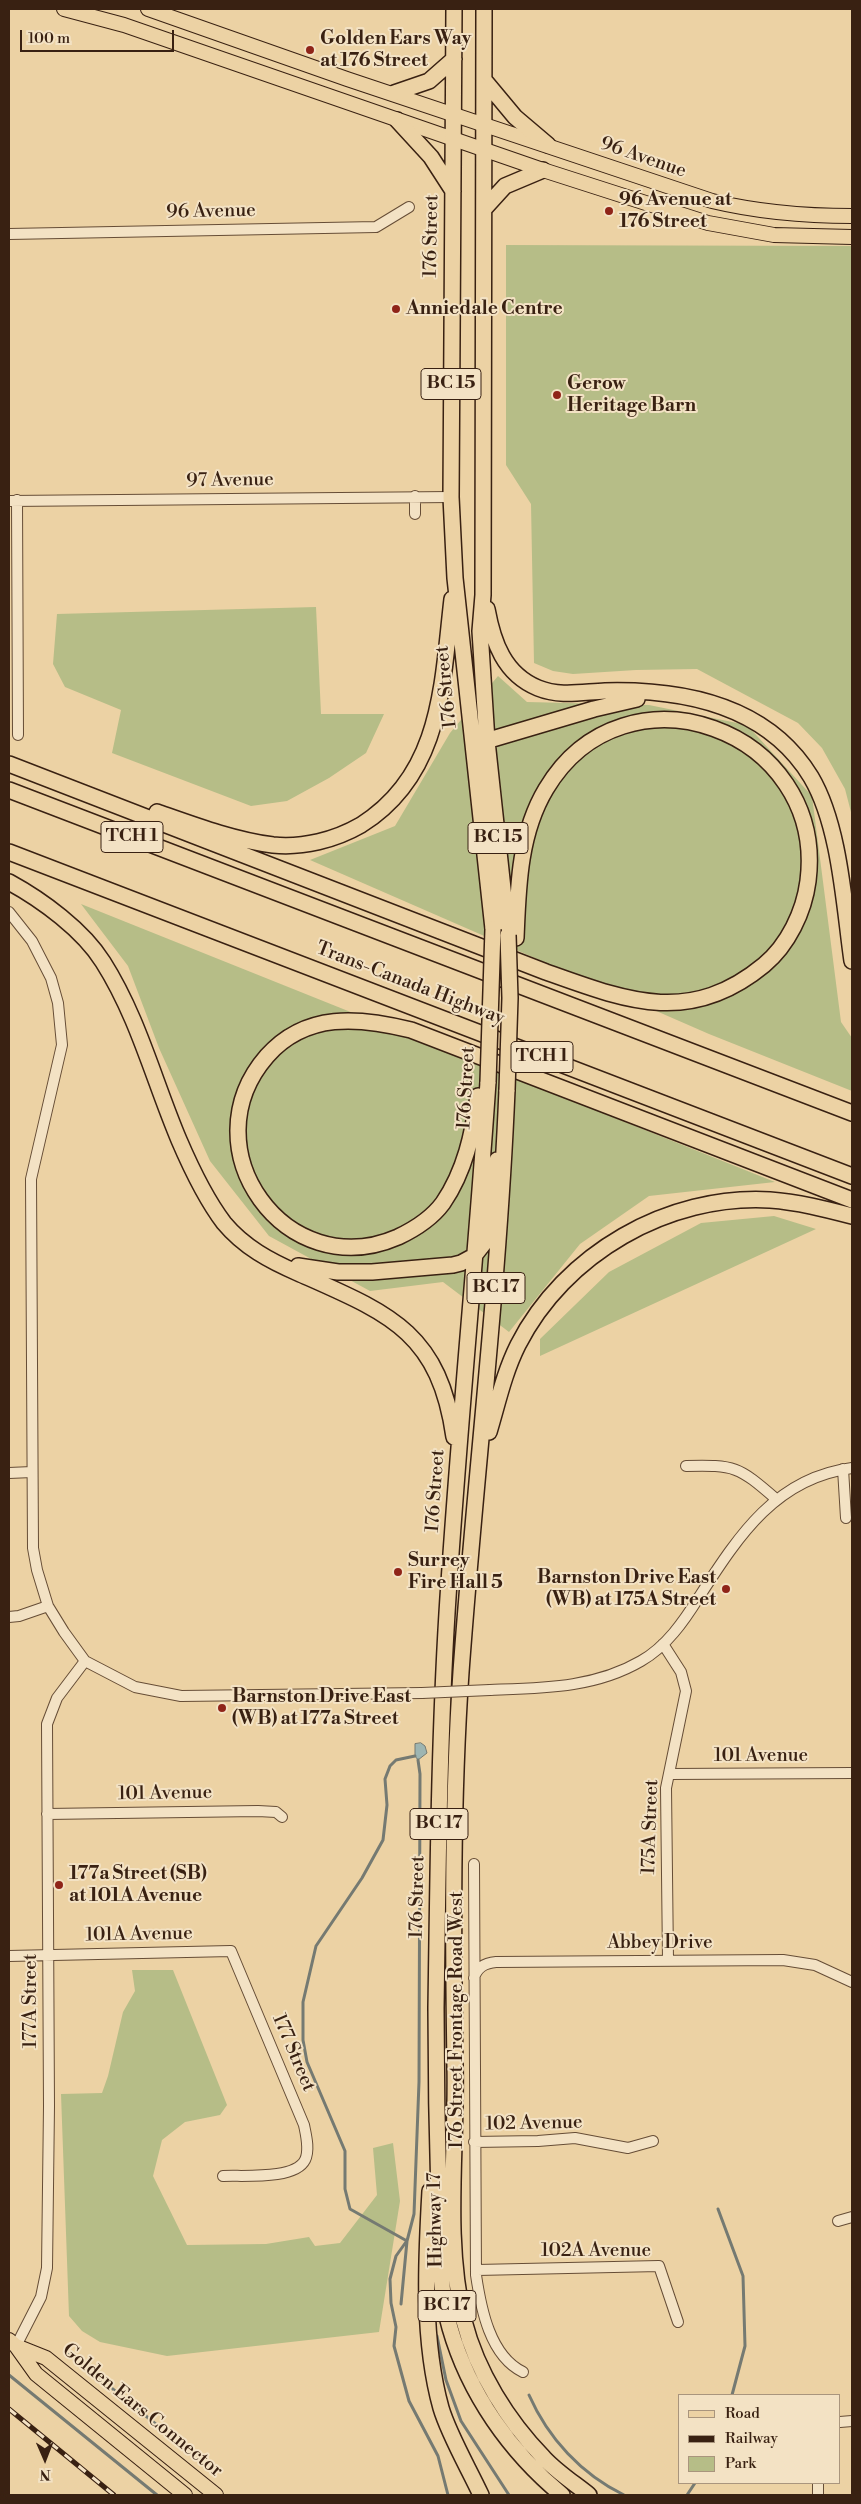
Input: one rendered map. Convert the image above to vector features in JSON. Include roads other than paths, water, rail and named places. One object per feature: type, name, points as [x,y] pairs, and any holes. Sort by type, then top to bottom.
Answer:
[{"type":"highway","name":"176 Street","points":[[454,9],[451,497],[455,578],[512,936],[499,1247],[468,1588],[457,1750],[453,1963],[456,2079]]},
{"type":"highway","name":"176 Street","points":[[436,2080],[438,1849],[444,1673],[489,1030],[493,930],[480,743],[480,631],[483,595],[484,9]]},
{"type":"highway","points":[[394,94],[429,81],[454,59]]},
{"type":"highway","points":[[485,81],[515,117],[548,145]]},
{"type":"highway","points":[[397,120],[431,157],[453,191]]},
{"type":"highway","points":[[485,208],[505,186],[543,170]]},
{"type":"highway","points":[[9,762],[191,823],[252,841],[275,845],[301,845],[329,840],[352,830],[394,800],[409,781],[428,744],[439,701],[455,578]]},
{"type":"highway","points":[[483,595],[492,637],[498,650],[513,671],[537,688],[562,694],[606,691],[666,694],[698,698],[724,705],[748,716],[778,738],[799,760],[819,794],[832,834],[852,961]]},
{"type":"highway","points":[[480,743],[613,704],[666,694]]},
{"type":"highway","points":[[9,762],[546,972],[590,987],[654,1003],[676,1004],[728,990],[757,971],[781,948],[799,914],[806,892],[810,865],[808,842],[801,814],[790,792],[773,766],[748,744],[725,731],[696,722],[667,718],[637,722],[608,731],[570,758],[556,774],[536,810],[522,860],[512,936]]},
{"type":"highway","name":"Trans-Canada Highway","points":[[9,790],[852,1113]]},
{"type":"highway","name":"Trans-Canada Highway","points":[[9,852],[852,1176]]},
{"type":"highway","points":[[9,882],[56,913],[103,961],[129,1011],[183,1149],[212,1206],[225,1224],[243,1241],[266,1258],[356,1299],[392,1319],[417,1340],[429,1358],[444,1388],[450,1412],[458,1466]]},
{"type":"highway","points":[[484,1081],[468,1151],[452,1188],[431,1217],[411,1230],[390,1240],[375,1245],[338,1246],[307,1238],[280,1222],[261,1201],[246,1174],[238,1143],[239,1113],[243,1096],[256,1070],[275,1048],[297,1032],[327,1022],[359,1019],[411,1030],[852,1200]]},
{"type":"highway","points":[[266,1258],[312,1270],[364,1272],[461,1263],[474,1256],[485,1242],[493,1182],[506,1110]]},
{"type":"highway","points":[[479,1467],[503,1381],[523,1337],[546,1301],[599,1251],[619,1238],[655,1220],[694,1208],[738,1201],[788,1202],[852,1216]]},
{"type":"highway","name":"Highway 17","points":[[456,2079],[454,2235],[465,2322],[486,2378],[516,2426],[546,2461],[589,2495]]},
{"type":"highway","points":[[436,2080],[427,2234],[430,2352],[442,2410],[481,2495]]},
{"type":"highway","name":"Highway 17","points":[[436,2080],[442,2272],[450,2327],[475,2390],[504,2436],[536,2473],[562,2495]]},
{"type":"main road","points":[[64,9],[133,28],[484,150],[708,223],[774,235],[852,237]]},
{"type":"main road","name":"96 Avenue","points":[[148,9],[484,125],[712,201],[737,207],[798,215],[852,216]]},
{"type":"main road","name":"Golden Ears Connector","points":[[12,2343],[36,2374],[185,2495]]},
{"type":"main road","name":"Golden Ears Connector","points":[[12,2343],[46,2358],[216,2495]]},
{"type":"street","name":"96 Avenue","points":[[9,234],[376,227],[409,207]]},
{"type":"street","points":[[415,496],[415,514]]},
{"type":"street","name":"97 Avenue","points":[[13,500],[451,497]]},
{"type":"street","points":[[13,500],[18,735]]},
{"type":"street","points":[[9,912],[32,941],[51,978],[58,1002],[62,1046],[31,1179],[33,1548],[36,1570],[48,1606],[85,1660],[135,1687],[181,1696],[422,1693],[556,1688],[589,1682],[620,1672],[636,1664],[670,1638],[729,1551],[759,1514],[776,1499],[805,1483],[848,1469],[846,1518]]},
{"type":"street","points":[[686,1466],[724,1465],[738,1470],[749,1476],[776,1499]]},
{"type":"street","points":[[9,1473],[32,1472]]},
{"type":"street","points":[[9,1617],[19,1616],[48,1606]]},
{"type":"street","name":"175A Street","points":[[663,1644],[681,1672],[686,1691],[666,1788],[665,1856],[668,1960]]},
{"type":"street","name":"177A Street","points":[[12,2343],[41,2297],[47,2268],[47,1724],[57,1698],[85,1660]]},
{"type":"street","name":"101 Avenue","points":[[670,1774],[852,1774]]},
{"type":"street","name":"101 Avenue","points":[[47,1814],[258,1811],[276,1812],[282,1817]]},
{"type":"street","name":"176 Street Frontage Road West","points":[[474,1864],[474,2142],[478,2287],[496,2345],[507,2360],[523,2372]]},
{"type":"street","name":"101A Avenue","points":[[9,1956],[231,1951]]},
{"type":"street","name":"177 Street","points":[[223,2176],[285,2173],[297,2170],[306,2159],[308,2145],[304,2125],[231,1951]]},
{"type":"street","name":"Abbey Drive","points":[[473,1979],[477,1969],[489,1963],[783,1960],[815,1965],[852,1982]]},
{"type":"street","name":"102 Avenue","points":[[474,2142],[538,2141],[575,2138],[628,2148],[653,2141]]},
{"type":"street","points":[[838,2221],[852,2216]]},
{"type":"street","name":"102A Avenue","points":[[477,2270],[659,2266],[678,2322]]},
{"type":"water","points":[[421,1743],[425,1746],[427,1753],[418,1760],[415,1756],[415,1744]]},
{"type":"waterway","points":[[407,2241],[350,2209],[345,2189],[345,2151],[307,2062],[303,2040],[303,2002],[316,1946],[362,1878],[383,1840],[387,1805],[385,1779],[390,1766],[396,1760],[415,1756]]},
{"type":"waterway","points":[[401,2304],[407,2241],[414,2214],[419,2082],[420,1774],[418,1760]]},
{"type":"waterway","points":[[718,2209],[743,2276],[745,2346],[732,2394]]},
{"type":"waterway","points":[[406,2242],[396,2256],[390,2279],[391,2303],[396,2327],[394,2346],[409,2401],[438,2456],[448,2495]]},
{"type":"waterway","points":[[437,2336],[446,2380],[461,2421],[509,2495]]},
{"type":"waterway","points":[[66,2351],[168,2434]]},
{"type":"waterway","points":[[9,2375],[157,2495]]},
{"type":"waterway","points":[[529,2395],[546,2426],[568,2453],[594,2477],[624,2495]]},
{"type":"waterway","points":[[687,2495],[694,2484]]},
{"type":"railway","points":[[9,2409],[114,2495]]},
{"type":"place","name":"Golden Ears Way at 176 Street","points":[[310,50]]},
{"type":"place","name":"96 Avenue at 176 Street","points":[[609,211]]},
{"type":"place","name":"Anniedale Centre","points":[[396,309]]},
{"type":"place","name":"Gerow Heritage Barn","points":[[557,395]]},
{"type":"place","name":"Surrey Fire Hall 5","points":[[398,1572]]},
{"type":"place","name":"Barnston Drive East (WB) at 175A Street","points":[[726,1589]]},
{"type":"place","name":"Barnston Drive East (WB) at 177a Street","points":[[222,1708]]},
{"type":"place","name":"177a Street (SB) at 101A Avenue","points":[[59,1885]]}]
